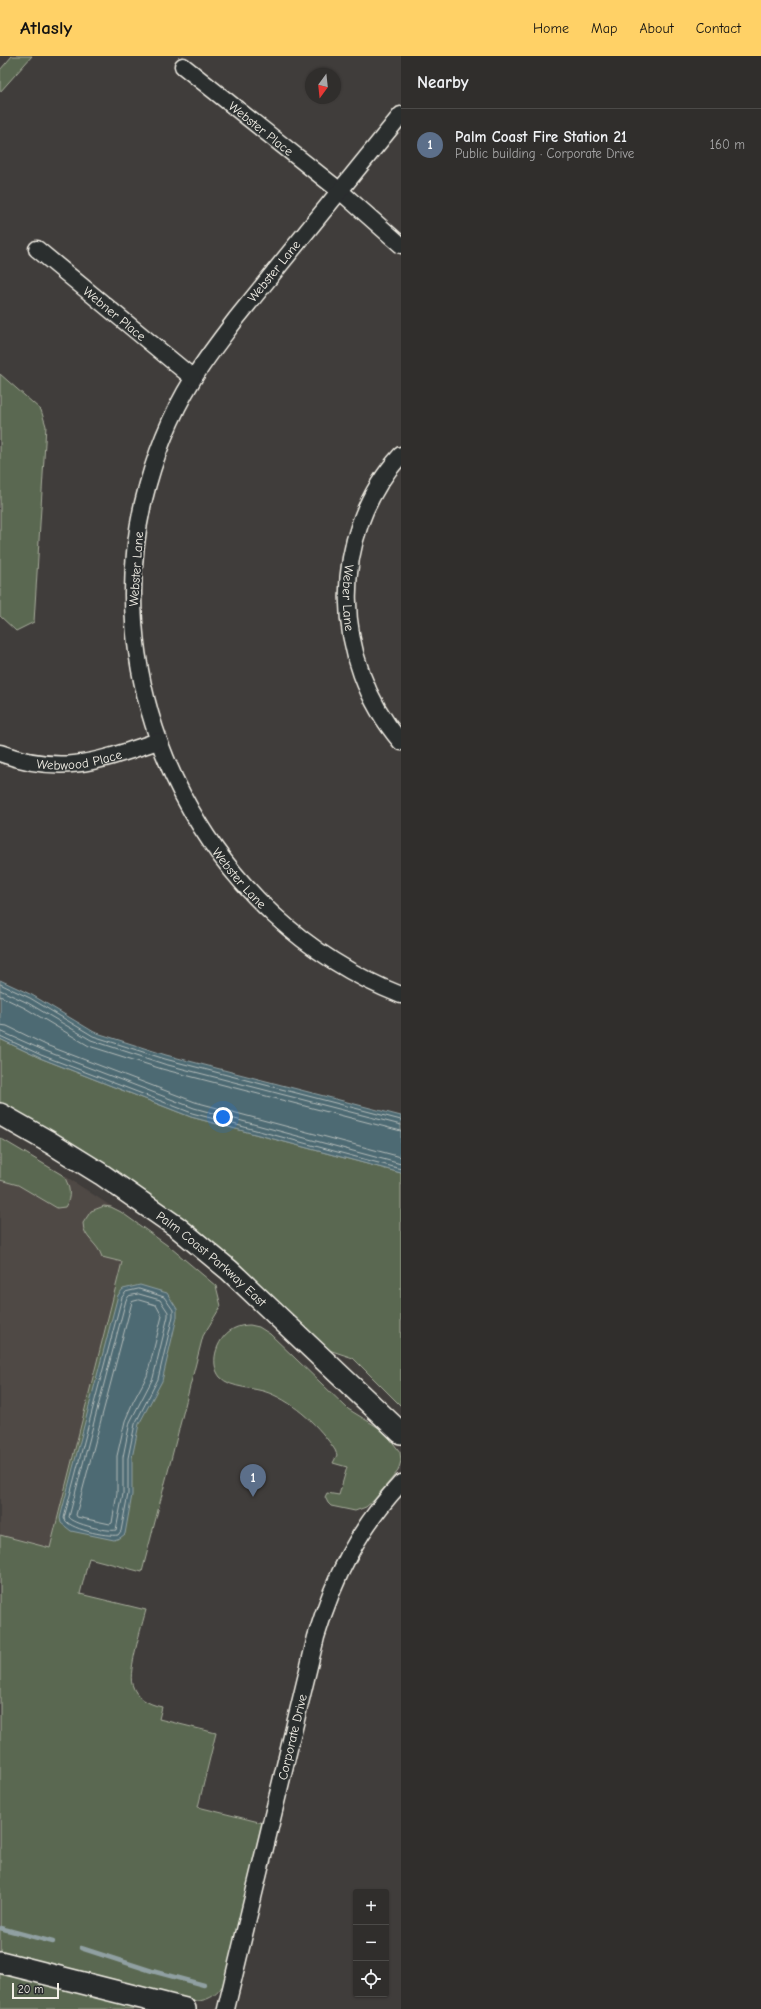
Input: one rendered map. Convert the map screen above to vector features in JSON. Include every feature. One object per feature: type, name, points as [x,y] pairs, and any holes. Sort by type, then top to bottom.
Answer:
[{"type":"main road","name":"Palm Coast Parkway East","points":[[0,1114],[102,1174],[177,1227],[241,1281],[401,1432]]},
{"type":"main road","points":[[0,1962],[185,2009]]},
{"type":"street","name":"Webster Place","points":[[183,66],[340,190],[401,244]]},
{"type":"street","name":"Webster Lane","points":[[401,115],[241,313],[193,378],[174,414],[156,460],[144,502],[134,562],[133,608],[137,657],[145,695],[158,741],[175,783],[196,822],[221,858],[251,892],[283,923],[317,950],[355,974],[401,995]]},
{"type":"street","name":"Webner Place","points":[[37,249],[193,378]]},
{"type":"street","name":"Weber Lane","points":[[401,455],[378,485],[361,520],[351,554],[347,602],[351,641],[360,674],[384,719],[401,742]]},
{"type":"street","name":"Webwood Place","points":[[0,753],[38,764],[78,765],[102,760],[158,741]]},
{"type":"street","name":"Corporate Drive","points":[[226,2009],[316,1637],[325,1606],[344,1563],[356,1542],[374,1516],[401,1483]]},
{"type":"shaded area","points":[[0,1138],[59,1172],[132,1220],[50,1548],[0,1535]]},
{"type":"green space","points":[[12,56],[32,56],[0,92],[0,70]]},
{"type":"green space","points":[[0,374],[41,410],[46,426],[34,622],[16,631],[0,616]]},
{"type":"green space","points":[[0,1039],[40,1058],[191,1117],[401,1173],[401,1406],[353,1358],[326,1349],[261,1285],[205,1237],[0,1105]]},
{"type":"green space","points":[[0,1138],[64,1176],[68,1184],[69,1192],[69,1199],[65,1207],[57,1208],[18,1185],[0,1180]]},
{"type":"green space","points":[[104,1206],[111,1207],[121,1212],[171,1248],[216,1286],[221,1306],[203,1336],[142,1572],[89,1558],[80,1594],[146,1610],[132,1669],[132,1684],[136,1693],[143,1700],[162,1707],[159,1719],[216,1733],[198,1807],[263,1823],[225,1981],[215,1995],[210,1998],[194,2002],[188,2002],[0,1954],[0,1535],[50,1548],[122,1262],[102,1257],[100,1252],[85,1233],[83,1223],[91,1211]]},
{"type":"green space","points":[[250,1325],[259,1327],[270,1334],[348,1409],[384,1431],[400,1452],[401,1461],[398,1471],[374,1500],[366,1507],[355,1511],[331,1506],[328,1503],[325,1497],[327,1493],[339,1495],[347,1467],[333,1463],[337,1455],[335,1450],[314,1424],[297,1409],[279,1397],[263,1391],[230,1384],[220,1377],[215,1364],[215,1357],[224,1336],[235,1328]]},
{"type":"green space","points":[[0,1972],[148,2009],[0,2009]]},
{"type":"water","points":[[0,980],[32,995],[94,1032],[166,1055],[401,1116],[401,1173],[191,1117],[40,1058],[0,1039]]},
{"type":"water","points":[[140,1285],[167,1293],[177,1309],[177,1317],[162,1381],[139,1424],[132,1458],[132,1495],[125,1534],[114,1540],[71,1531],[61,1523],[60,1518],[118,1295],[123,1289]]},
{"type":"waterway","points":[[0,1928],[53,1942]]},
{"type":"waterway","points":[[81,1948],[152,1971],[204,1985]]},
{"type":"place","name":"Palm Coast Fire Station 21","points":[[253,1497]]}]
